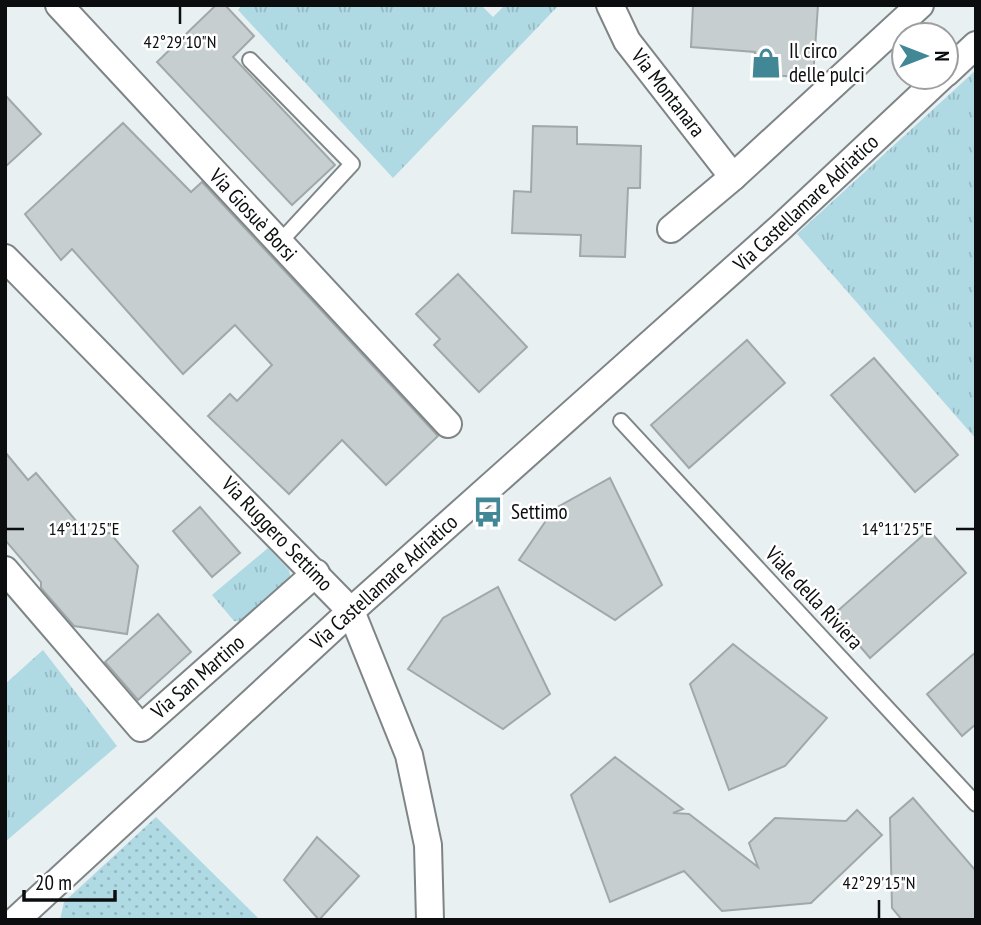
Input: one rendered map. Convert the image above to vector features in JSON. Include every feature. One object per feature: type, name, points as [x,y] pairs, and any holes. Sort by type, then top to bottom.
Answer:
[{"type":"street","name":"Via Giosuè Borsi","points":[[59,5],[448,424]]},
{"type":"street","name":"Via Montanara","points":[[610,5],[627,41],[733,177]]},
{"type":"street","points":[[671,229],[733,177],[920,5]]},
{"type":"street","points":[[960,60],[976,45]]},
{"type":"street","name":"Via Castellamare Adriatico","points":[[16,920],[351,611],[781,227],[927,91]]},
{"type":"street","name":"Via Ruggero Settimo","points":[[5,258],[351,611],[409,755],[428,845],[425,913]]},
{"type":"street","name":"Via San Martino","points":[[5,570],[141,728],[316,573]]},
{"type":"lane","points":[[250,60],[352,164],[279,243]]},
{"type":"lane","name":"Viale della Riviera","points":[[621,421],[976,804]]},
{"type":"green space","points":[[242,5],[481,5],[493,17],[505,5],[559,5],[393,178],[238,10]]},
{"type":"green space","points":[[976,70],[976,439],[797,234],[953,91],[960,91],[960,85]]},
{"type":"green space","points":[[268,548],[289,570],[291,579],[245,622],[234,621],[212,595]]},
{"type":"green space","points":[[43,650],[117,746],[5,842],[5,684]]},
{"type":"green space","points":[[156,817],[260,920],[60,920],[64,902]]},
{"type":"building","points":[[216,5],[225,5],[254,36],[233,57],[335,165],[292,205],[157,62]]},
{"type":"building","points":[[693,5],[818,5],[813,78],[753,74],[755,52],[691,47]]},
{"type":"building","points":[[5,95],[41,134],[5,167]]},
{"type":"building","points":[[123,123],[191,192],[202,182],[438,436],[386,485],[342,440],[289,494],[208,416],[230,394],[237,401],[272,365],[235,325],[183,374],[72,249],[61,260],[25,214]]},
{"type":"building","points":[[533,126],[577,127],[577,144],[641,146],[640,188],[628,188],[625,257],[580,256],[581,235],[512,233],[514,191],[531,192]]},
{"type":"building","points":[[458,274],[527,347],[479,392],[434,345],[440,339],[416,314]]},
{"type":"building","points":[[747,340],[785,383],[689,468],[651,425]]},
{"type":"building","points":[[874,358],[958,455],[915,492],[831,395]]},
{"type":"building","points":[[5,452],[28,480],[36,473],[87,534],[110,533],[138,566],[127,634],[74,626],[5,540]]},
{"type":"building","points":[[610,478],[662,585],[615,620],[519,560],[554,509]]},
{"type":"building","points":[[200,507],[240,553],[212,577],[173,531]]},
{"type":"building","points":[[929,530],[966,573],[870,658],[833,615]]},
{"type":"building","points":[[498,587],[550,694],[503,729],[408,669],[443,618]]},
{"type":"building","points":[[158,614],[191,652],[138,700],[105,662]]},
{"type":"building","points":[[733,644],[827,718],[785,766],[729,790],[690,684]]},
{"type":"building","points":[[976,652],[976,724],[962,736],[927,694]]},
{"type":"building","points":[[615,757],[683,809],[673,813],[689,814],[758,867],[749,843],[775,818],[846,821],[857,810],[882,835],[811,903],[722,911],[684,871],[610,902],[571,795]]},
{"type":"building","points":[[913,798],[976,871],[976,920],[902,920],[892,908],[890,818]]},
{"type":"building","points":[[317,837],[359,876],[319,920],[284,880]]},
{"type":"place","name":"Il circo delle pulci","points":[[766,63]]},
{"type":"place","name":"Settimo","points":[[488,512]]}]
